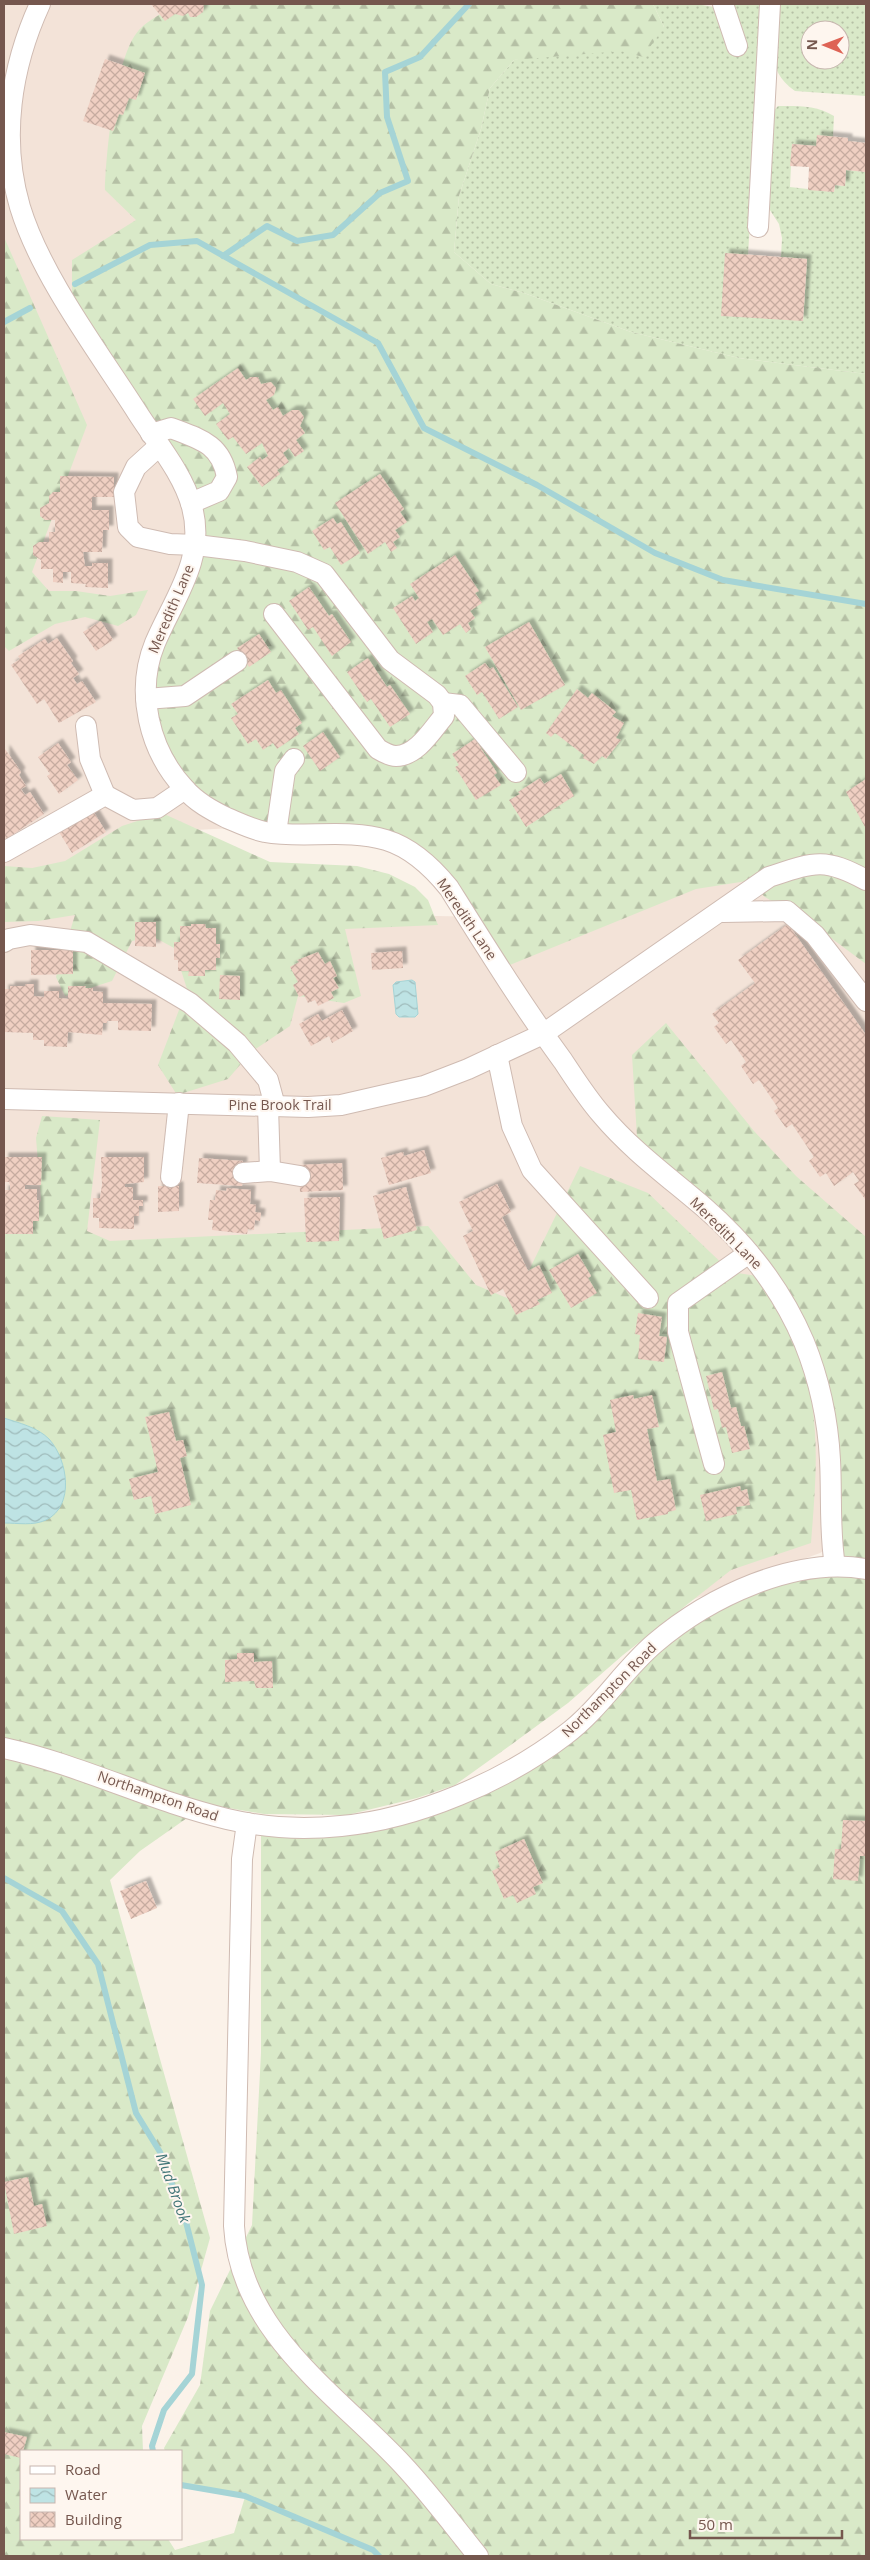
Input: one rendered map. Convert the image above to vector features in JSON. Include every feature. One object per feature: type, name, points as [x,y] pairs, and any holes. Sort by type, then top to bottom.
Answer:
[{"type":"street","name":"Meredith Lane","points":[[40,4],[15,71],[8,101],[12,166],[20,206],[34,242],[55,284],[175,469],[191,503],[195,520],[196,545],[185,584],[154,644],[147,680],[146,699],[153,738],[161,756],[185,789],[216,813],[247,827],[276,832],[372,837],[393,843],[415,854],[434,870],[449,888],[543,1034],[600,1113],[638,1153],[706,1209],[749,1253],[764,1270],[788,1310],[804,1342],[817,1380],[825,1417],[830,1461],[830,1521],[835,1566]]},
{"type":"street","points":[[723,4],[737,46]]},
{"type":"street","points":[[758,227],[770,4]]},
{"type":"street","points":[[191,503],[219,490],[227,477],[224,461],[214,448],[171,428],[155,440],[136,467],[124,492],[128,527],[138,537],[170,544],[196,545],[297,562],[324,574],[390,660],[437,695],[444,703],[444,716],[417,747],[405,755],[394,756],[378,750],[274,614]]},
{"type":"street","points":[[146,699],[184,696],[237,661]]},
{"type":"street","points":[[444,703],[460,705],[516,772]]},
{"type":"street","points":[[86,726],[90,759],[105,795],[133,810],[157,808],[185,789]]},
{"type":"street","points":[[276,832],[285,771],[294,759]]},
{"type":"street","points":[[4,852],[105,795]]},
{"type":"street","points":[[543,1034],[723,912],[770,877],[792,870],[829,863],[865,877]]},
{"type":"street","points":[[723,912],[787,911],[815,935],[866,1002]]},
{"type":"street","points":[[4,942],[9,939],[30,935],[87,942],[190,1003],[237,1042],[268,1080],[272,1106],[270,1171]]},
{"type":"street","name":"Pine Brook Trail","points":[[4,1099],[308,1107],[341,1105],[424,1086],[468,1070],[543,1034]]},
{"type":"street","points":[[497,1055],[512,1126],[532,1170],[648,1298]]},
{"type":"street","points":[[171,1177],[179,1103]]},
{"type":"street","points":[[243,1173],[270,1171],[300,1176]]},
{"type":"street","points":[[714,1464],[678,1332],[678,1303],[749,1253]]},
{"type":"street","name":"Northampton Road","points":[[4,1748],[53,1760],[197,1812],[247,1823],[291,1828],[344,1826],[378,1820],[425,1806],[495,1780],[527,1763],[568,1734],[654,1644],[699,1610],[734,1593],[801,1570],[835,1566],[866,1569]]},
{"type":"street","points":[[247,1823],[242,1859],[234,2226],[238,2258],[243,2276],[259,2310],[285,2346],[316,2381],[402,2464],[478,2556]]},
{"type":"shaded area","points":[[4,4],[318,4],[214,111],[866,706],[866,1522],[820,1553],[664,1610],[4,1277],[4,907],[528,918],[362,821],[158,832],[4,903]]},
{"type":"green space","points":[[177,4],[653,4],[664,27],[643,57],[621,51],[514,60],[490,88],[481,129],[459,196],[454,252],[491,284],[524,293],[631,332],[739,358],[866,374],[866,964],[823,932],[765,897],[747,881],[696,889],[500,969],[469,919],[393,843],[267,832],[185,789],[146,699],[195,520],[72,309],[72,260],[136,220],[105,190],[107,153],[113,106],[124,61],[131,43],[139,30],[152,19]]},
{"type":"green space","points":[[653,4],[696,4],[714,7],[716,4],[763,4],[748,255],[803,321],[807,259],[781,257],[782,238],[779,224],[766,204],[769,116],[778,106],[800,106],[821,110],[834,116],[833,137],[816,146],[792,144],[790,187],[834,192],[835,185],[845,186],[846,170],[866,172],[866,374],[739,358],[631,332],[524,293],[491,284],[454,252],[459,196],[481,129],[490,88],[514,60],[664,27]]},
{"type":"green space","points":[[776,4],[866,4],[866,96],[795,91],[778,73],[774,63],[773,41]]},
{"type":"green space","points":[[4,237],[87,425],[32,572],[49,591],[76,591],[110,596],[148,590],[136,615],[118,626],[85,617],[55,624],[9,651],[4,646]]},
{"type":"green space","points":[[162,813],[270,862],[357,866],[389,874],[415,887],[428,900],[438,925],[345,929],[361,996],[344,1003],[298,996],[290,1026],[251,1052],[228,1079],[177,1095],[158,1065],[187,989],[174,948],[152,936],[132,941],[112,981],[65,996],[56,977],[75,915],[38,921],[4,922],[4,866],[32,868],[65,861],[122,826]]},
{"type":"green space","points":[[666,1023],[754,1131],[796,1176],[866,1237],[866,2556],[4,2556],[4,1748],[197,1811],[140,1851],[110,1880],[210,2238],[188,2317],[142,2426],[143,2450],[20,2450],[20,2540],[169,2540],[175,2550],[234,2533],[245,2497],[182,2485],[182,2450],[165,2450],[164,2448],[200,2385],[210,2311],[252,2225],[261,2053],[261,1826],[344,1826],[527,1763],[699,1611],[835,1566],[831,1544],[825,1417],[764,1270],[638,1153],[632,1055]]},
{"type":"green space","points":[[42,1116],[100,1120],[87,1231],[110,1241],[428,1226],[476,1285],[514,1301],[580,1166],[648,1193],[731,1272],[757,1276],[793,1341],[805,1373],[814,1421],[816,1470],[811,1543],[731,1570],[623,1655],[568,1703],[501,1752],[455,1785],[417,1798],[347,1815],[264,1814],[188,1801],[4,1743],[4,1232],[27,1232],[41,1200],[36,1138]]},
{"type":"water","points":[[412,980],[415,982],[418,1014],[415,1017],[399,1017],[396,1014],[393,985],[396,982]]},
{"type":"water","points":[[4,1418],[39,1431],[49,1439],[61,1459],[66,1482],[65,1494],[55,1513],[41,1522],[31,1524],[4,1523]]},
{"type":"building","points":[[151,4],[202,4],[204,6],[203,12],[196,17],[190,17],[188,13],[183,16],[175,14],[165,21]]},
{"type":"building","points":[[105,59],[145,73],[136,100],[129,98],[123,115],[119,114],[113,131],[83,121]]},
{"type":"building","points":[[817,135],[848,138],[848,141],[866,143],[866,172],[846,170],[845,186],[835,185],[834,192],[808,190],[809,167],[790,166],[792,144],[816,146]]},
{"type":"building","points":[[725,253],[807,259],[803,321],[721,316]]},
{"type":"building","points":[[238,368],[246,380],[251,377],[258,377],[261,384],[271,382],[276,388],[274,395],[266,400],[273,410],[278,407],[283,416],[292,410],[299,410],[304,417],[300,426],[305,433],[296,440],[304,451],[295,457],[289,448],[283,453],[289,462],[277,470],[280,474],[262,487],[247,467],[260,457],[262,460],[268,456],[262,443],[246,454],[233,437],[228,440],[216,424],[230,414],[223,403],[205,416],[193,399]]},
{"type":"building","points":[[380,474],[404,509],[400,512],[407,522],[395,530],[400,537],[393,542],[397,548],[391,552],[385,542],[368,554],[335,503]]},
{"type":"building","points":[[60,476],[114,477],[114,497],[92,497],[92,510],[109,510],[109,530],[103,530],[102,552],[83,552],[85,566],[92,566],[92,563],[108,563],[108,588],[85,587],[86,584],[71,583],[71,572],[63,572],[63,583],[53,582],[53,569],[41,569],[41,560],[33,555],[33,546],[39,542],[49,542],[49,532],[55,532],[55,520],[45,520],[40,516],[40,508],[49,503],[49,496],[53,492],[60,492]]},
{"type":"building","points":[[333,518],[337,524],[341,522],[360,553],[341,565],[330,547],[324,550],[312,531]]},
{"type":"building","points":[[455,555],[479,591],[475,593],[482,603],[470,611],[475,618],[468,623],[471,629],[466,633],[460,624],[443,635],[432,619],[427,622],[433,632],[416,644],[393,608],[412,596],[415,601],[419,598],[410,584]]},
{"type":"building","points":[[309,587],[329,616],[332,614],[351,642],[332,656],[313,627],[308,630],[289,601]]},
{"type":"building","points":[[101,621],[113,640],[96,651],[83,632]]},
{"type":"building","points":[[529,622],[565,685],[521,710],[485,647]]},
{"type":"building","points":[[259,634],[271,652],[249,667],[237,648]]},
{"type":"building","points":[[57,638],[73,661],[71,663],[79,674],[73,678],[77,684],[82,681],[96,702],[59,723],[44,699],[37,704],[11,665],[20,659],[18,656],[45,639],[48,644]]},
{"type":"building","points":[[368,658],[387,687],[390,685],[410,714],[390,727],[371,699],[367,702],[347,672]]},
{"type":"building","points":[[485,663],[490,669],[493,667],[518,707],[499,719],[482,692],[477,695],[465,676]]},
{"type":"building","points":[[268,680],[276,693],[281,690],[302,723],[295,728],[299,734],[277,749],[273,743],[263,750],[256,739],[248,744],[231,718],[238,714],[231,704]]},
{"type":"building","points":[[577,689],[588,698],[592,693],[616,712],[612,716],[624,723],[616,738],[621,740],[606,759],[602,756],[594,764],[583,758],[584,755],[555,733],[551,737],[546,733]]},
{"type":"building","points":[[323,732],[340,757],[320,771],[303,746]]},
{"type":"building","points":[[475,739],[497,773],[494,775],[501,785],[476,800],[455,767],[459,765],[452,754]]},
{"type":"building","points":[[58,743],[71,762],[67,765],[78,780],[59,794],[47,776],[50,774],[38,757]]},
{"type":"building","points":[[5,749],[21,772],[19,775],[26,786],[21,789],[25,795],[30,792],[44,814],[6,839],[4,835]]},
{"type":"building","points":[[561,774],[574,796],[526,827],[509,800],[540,778],[544,784]]},
{"type":"building","points":[[866,779],[866,829],[846,792]]},
{"type":"building","points":[[93,811],[106,832],[72,853],[59,832]]},
{"type":"building","points":[[135,922],[156,922],[156,947],[135,946]]},
{"type":"building","points":[[191,924],[205,924],[206,928],[216,928],[216,944],[220,944],[220,958],[216,958],[216,970],[205,970],[205,976],[188,976],[189,971],[178,971],[178,960],[174,960],[174,942],[180,942],[180,926],[191,926]]},
{"type":"building","points":[[788,924],[866,1035],[865,1199],[854,1184],[859,1181],[853,1172],[834,1186],[826,1173],[820,1177],[809,1161],[814,1157],[792,1124],[786,1128],[774,1111],[778,1108],[759,1080],[753,1084],[741,1066],[746,1062],[731,1040],[726,1044],[714,1027],[719,1023],[712,1014],[755,983],[738,960]]},
{"type":"building","points":[[31,950],[73,950],[73,974],[31,975]]},
{"type":"building","points":[[402,951],[403,968],[372,970],[371,953]]},
{"type":"building","points":[[318,952],[325,964],[330,961],[337,976],[333,978],[339,988],[331,992],[334,998],[318,1006],[315,1000],[308,1003],[304,995],[299,997],[293,985],[298,982],[290,967],[299,962],[297,960]]},
{"type":"building","points":[[220,975],[240,976],[240,1000],[219,999]]},
{"type":"building","points":[[26,984],[34,984],[34,996],[44,997],[44,991],[59,991],[59,998],[68,999],[68,986],[86,986],[85,988],[93,988],[93,991],[103,992],[103,1003],[152,1004],[151,1031],[118,1030],[118,1021],[107,1021],[107,1023],[103,1023],[102,1035],[68,1032],[67,1047],[44,1046],[44,1040],[33,1040],[33,1033],[4,1032],[4,989],[10,989],[10,986],[25,986]]},
{"type":"building","points":[[342,1010],[353,1031],[332,1043],[329,1036],[311,1046],[299,1024],[318,1014],[322,1021]]},
{"type":"building","points":[[424,1150],[431,1173],[389,1185],[381,1158],[403,1152],[404,1156]]},
{"type":"building","points":[[4,1157],[42,1157],[41,1185],[25,1185],[25,1189],[37,1189],[37,1200],[39,1200],[39,1221],[33,1221],[33,1234],[4,1234],[4,1190],[10,1190],[10,1185],[9,1182],[4,1182]]},
{"type":"building","points":[[101,1157],[144,1157],[144,1182],[125,1184],[125,1187],[133,1187],[133,1200],[143,1200],[143,1206],[139,1206],[139,1216],[134,1216],[134,1229],[99,1228],[99,1218],[93,1218],[93,1198],[100,1198],[102,1185]]},
{"type":"building","points":[[199,1158],[243,1161],[242,1186],[197,1183]]},
{"type":"building","points":[[342,1163],[343,1190],[300,1192],[299,1165]]},
{"type":"building","points":[[497,1184],[511,1212],[502,1217],[528,1271],[539,1265],[552,1293],[537,1300],[540,1304],[516,1315],[503,1289],[491,1295],[463,1236],[473,1231],[459,1202]]},
{"type":"building","points":[[158,1186],[179,1186],[179,1211],[158,1212]]},
{"type":"building","points":[[406,1187],[417,1230],[384,1239],[373,1196]]},
{"type":"building","points":[[227,1188],[251,1190],[250,1204],[256,1205],[255,1212],[261,1213],[260,1221],[255,1220],[254,1230],[248,1229],[247,1234],[212,1230],[213,1220],[208,1220],[210,1200],[215,1200],[216,1190],[226,1191]]},
{"type":"building","points":[[340,1197],[339,1241],[306,1242],[304,1198]]},
{"type":"building","points":[[578,1254],[591,1276],[588,1278],[597,1293],[571,1308],[549,1270]]},
{"type":"building","points":[[638,1313],[662,1317],[659,1336],[667,1337],[664,1362],[638,1359],[640,1335],[635,1334]]},
{"type":"building","points":[[722,1372],[731,1408],[736,1407],[741,1426],[744,1426],[750,1449],[732,1453],[726,1427],[722,1428],[718,1409],[714,1410],[706,1376]]},
{"type":"building","points":[[633,1395],[634,1399],[652,1395],[659,1427],[647,1429],[657,1481],[670,1479],[676,1510],[668,1512],[668,1514],[637,1520],[631,1490],[614,1493],[603,1435],[616,1432],[610,1400]]},
{"type":"building","points":[[169,1412],[176,1441],[183,1440],[187,1456],[180,1458],[191,1505],[155,1514],[151,1496],[134,1500],[129,1479],[158,1472],[145,1417]]},
{"type":"building","points":[[740,1486],[741,1491],[747,1489],[750,1505],[736,1507],[737,1514],[706,1521],[700,1495]]},
{"type":"building","points":[[237,1653],[254,1653],[254,1662],[272,1661],[273,1688],[256,1688],[254,1681],[225,1682],[225,1660],[237,1659]]},
{"type":"building","points":[[843,1820],[866,1821],[866,1856],[860,1856],[858,1881],[833,1879],[835,1849],[841,1849]]},
{"type":"building","points":[[524,1839],[543,1883],[533,1887],[536,1894],[517,1903],[513,1895],[504,1899],[492,1871],[500,1867],[495,1852]]},
{"type":"building","points":[[146,1881],[157,1908],[131,1919],[120,1891]]},
{"type":"building","points":[[28,2177],[34,2206],[42,2204],[47,2226],[14,2234],[4,2182]]},
{"type":"building","points":[[4,2432],[27,2437],[23,2450],[20,2450],[20,2458],[4,2454]]},
{"type":"waterway","points":[[223,256],[267,226],[297,241],[333,235],[380,193],[408,181],[387,117],[385,72],[420,57],[469,4]]},
{"type":"waterway","points":[[75,284],[150,245],[197,241],[378,343],[424,428],[537,485],[655,553],[723,580],[866,604]]},
{"type":"waterway","points":[[4,322],[30,308]]},
{"type":"waterway","name":"Mud Brook","points":[[4,1878],[62,1911],[98,1964],[136,2113],[160,2152],[186,2222],[202,2285],[192,2374],[164,2410],[152,2446],[153,2450]]},
{"type":"waterway","name":"Mud Brook","points":[[182,2485],[245,2496],[373,2550],[379,2556]]}]
